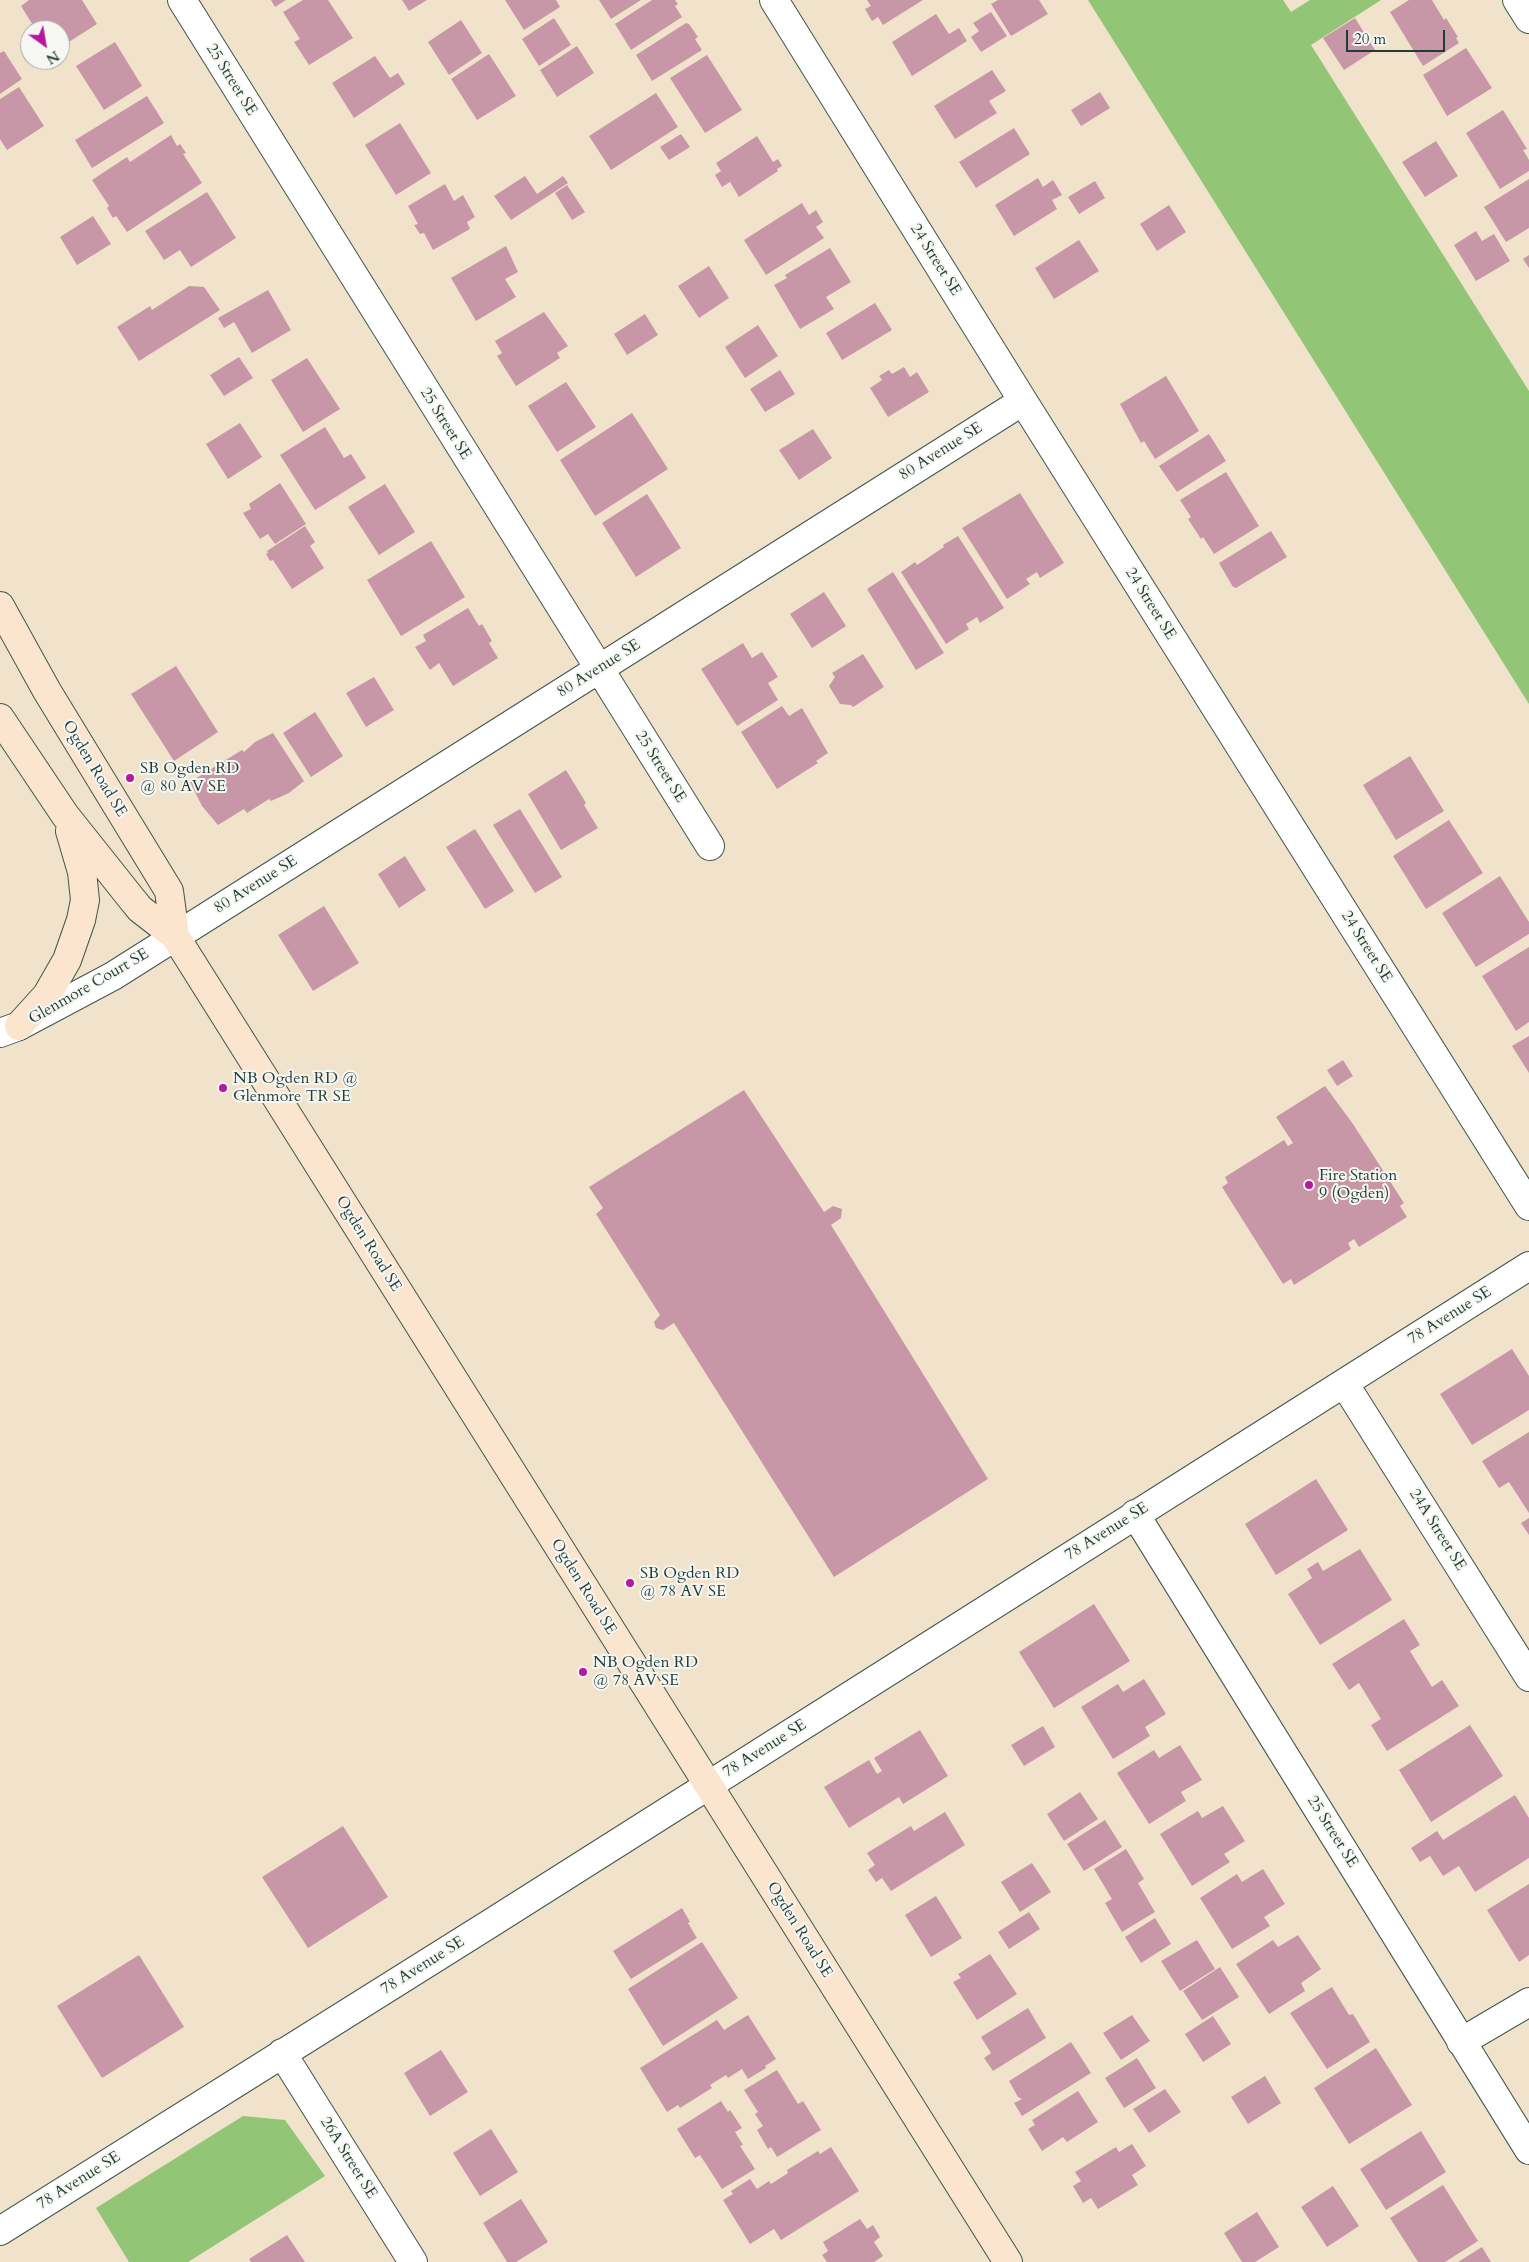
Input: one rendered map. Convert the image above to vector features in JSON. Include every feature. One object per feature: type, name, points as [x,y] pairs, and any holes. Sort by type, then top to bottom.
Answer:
[{"type":"street","name":"25 Street SE","points":[[182,0],[598,670],[710,846]]},
{"type":"street","name":"24 Street SE","points":[[774,0],[1023,401],[1529,1206]]},
{"type":"street","points":[[1516,0],[1529,19]]},
{"type":"street","name":"80 Avenue SE","points":[[175,936],[1023,401]]},
{"type":"street","name":"Ogden Road SE","points":[[0,606],[47,691],[168,891],[175,936]]},
{"type":"street","name":"Ogden Road SE","points":[[0,718],[65,815],[140,909],[175,936],[1008,2262]]},
{"type":"street","points":[[10,1030],[47,995],[67,960],[81,920],[85,900],[82,872],[65,815]]},
{"type":"street","name":"Glenmore Court SE","points":[[10,1030],[113,976],[175,936]]},
{"type":"street","name":"78 Avenue SE","points":[[0,2230],[491,1923],[1529,1266]]},
{"type":"street","name":"24A Street SE","points":[[1344,1383],[1529,1678]]},
{"type":"street","name":"25 Street SE","points":[[1135,1514],[1529,2150]]},
{"type":"street","points":[[1461,2042],[1529,2002]]},
{"type":"street","name":"26A Street SE","points":[[282,2053],[413,2262]]},
{"type":"green space","points":[[1088,0],[1283,0],[1291,12],[1310,0],[1381,0],[1311,45],[1529,391],[1529,704]]},
{"type":"green space","points":[[243,2116],[285,2120],[325,2176],[188,2262],[129,2262],[96,2208]]},
{"type":"building","points":[[29,0],[82,0],[97,24],[70,41],[70,20],[30,20],[21,6]]},
{"type":"building","points":[[271,0],[286,0],[275,7]]},
{"type":"building","points":[[303,0],[328,0],[353,38],[309,65],[294,42],[300,39],[283,12]]},
{"type":"building","points":[[402,0],[427,0],[409,11]]},
{"type":"building","points":[[505,0],[556,0],[560,7],[524,30]]},
{"type":"building","points":[[599,0],[641,0],[611,19]]},
{"type":"building","points":[[652,0],[675,0],[678,4],[675,6],[682,17],[631,50],[615,24]]},
{"type":"building","points":[[867,0],[923,0],[883,25],[878,17],[872,21],[865,9],[871,6]]},
{"type":"building","points":[[998,0],[1039,0],[1048,14],[1011,36],[991,4]]},
{"type":"building","points":[[1409,0],[1432,0],[1444,20],[1446,18],[1458,37],[1456,38],[1459,43],[1423,66],[1390,12]]},
{"type":"building","points":[[991,12],[1007,36],[981,52],[971,37],[979,31],[973,23]]},
{"type":"building","points":[[936,14],[949,34],[959,28],[967,41],[912,76],[892,42]]},
{"type":"building","points":[[554,18],[571,45],[539,66],[522,39]]},
{"type":"building","points":[[1355,18],[1375,50],[1344,70],[1323,38]]},
{"type":"building","points":[[461,20],[482,53],[449,75],[428,42]]},
{"type":"building","points":[[686,23],[689,24],[698,37],[695,39],[702,50],[652,81],[636,55]]},
{"type":"building","points":[[115,42],[142,86],[104,110],[76,66]]},
{"type":"building","points":[[577,46],[594,73],[557,97],[540,70]]},
{"type":"building","points":[[1466,48],[1492,88],[1447,116],[1423,75]]},
{"type":"building","points":[[4,51],[22,79],[0,94],[0,53]]},
{"type":"building","points":[[489,54],[516,96],[477,120],[451,79]]},
{"type":"building","points":[[707,55],[742,110],[705,133],[670,78]]},
{"type":"building","points":[[375,56],[390,78],[398,73],[405,84],[354,118],[332,83]]},
{"type":"building","points":[[992,70],[1006,91],[989,101],[997,113],[955,139],[934,106]]},
{"type":"building","points":[[19,87],[44,126],[7,150],[0,139],[0,99]]},
{"type":"building","points":[[1100,92],[1110,108],[1081,126],[1071,110]]},
{"type":"building","points":[[656,93],[678,127],[611,170],[589,136]]},
{"type":"building","points":[[147,96],[164,123],[92,168],[75,140]]},
{"type":"building","points":[[1503,110],[1527,149],[1523,150],[1529,160],[1529,171],[1500,189],[1466,133]]},
{"type":"building","points":[[400,123],[431,173],[396,195],[365,145]]},
{"type":"building","points":[[1014,128],[1030,154],[976,188],[959,162]]},
{"type":"building","points":[[681,134],[690,147],[669,160],[660,147]]},
{"type":"building","points":[[171,135],[177,146],[180,144],[186,153],[183,154],[202,183],[127,232],[116,216],[113,218],[107,208],[109,206],[92,180],[127,157],[130,162]]},
{"type":"building","points":[[757,136],[773,162],[778,159],[782,166],[777,169],[778,171],[739,197],[730,182],[722,187],[715,175],[721,171],[716,163]]},
{"type":"building","points":[[1436,141],[1458,176],[1425,197],[1402,162]]},
{"type":"building","points":[[525,176],[537,194],[563,176],[568,183],[511,220],[494,196]]},
{"type":"building","points":[[1038,178],[1043,187],[1053,180],[1062,195],[1052,200],[1057,209],[1014,236],[995,205]]},
{"type":"building","points":[[1529,179],[1529,228],[1506,242],[1484,207]]},
{"type":"building","points":[[1095,181],[1105,198],[1079,214],[1068,197]]},
{"type":"building","points":[[445,184],[454,201],[463,195],[475,217],[467,222],[470,229],[433,250],[424,233],[420,234],[414,225],[418,224],[408,206]]},
{"type":"building","points":[[567,185],[585,212],[572,220],[555,193]]},
{"type":"building","points":[[207,192],[236,238],[191,267],[180,250],[164,260],[145,231]]},
{"type":"building","points":[[802,203],[809,215],[816,210],[823,222],[816,227],[824,238],[766,275],[744,240]]},
{"type":"building","points":[[1169,205],[1186,232],[1157,251],[1140,224]]},
{"type":"building","points":[[93,216],[111,244],[77,265],[60,237]]},
{"type":"building","points":[[1476,231],[1482,241],[1494,234],[1510,261],[1476,281],[1454,245]]},
{"type":"building","points":[[1079,240],[1099,271],[1054,299],[1035,268]]},
{"type":"building","points":[[506,246],[518,272],[505,279],[516,297],[476,321],[451,278]]},
{"type":"building","points":[[830,248],[851,282],[826,297],[834,309],[800,329],[774,285],[787,278],[785,275]]},
{"type":"building","points":[[1529,255],[1529,268],[1523,259]]},
{"type":"building","points":[[709,266],[729,298],[699,318],[678,286]]},
{"type":"building","points":[[189,286],[204,287],[220,310],[139,361],[117,327],[150,306],[152,310]]},
{"type":"building","points":[[268,290],[291,330],[252,353],[234,322],[224,328],[218,318]]},
{"type":"building","points":[[875,303],[892,330],[842,360],[826,333]]},
{"type":"building","points":[[544,312],[568,346],[557,353],[560,358],[516,386],[497,356],[502,353],[495,341]]},
{"type":"building","points":[[645,314],[658,335],[627,355],[614,334]]},
{"type":"building","points":[[758,325],[778,356],[745,378],[725,347]]},
{"type":"building","points":[[239,357],[253,378],[224,396],[210,375]]},
{"type":"building","points":[[307,358],[340,409],[303,432],[271,380]]},
{"type":"building","points":[[904,367],[910,377],[917,372],[929,392],[888,417],[870,388],[882,380],[879,376],[889,370],[892,374]]},
{"type":"building","points":[[780,370],[795,394],[765,412],[750,389]]},
{"type":"building","points":[[1166,376],[1199,431],[1155,459],[1144,441],[1141,443],[1120,404]]},
{"type":"building","points":[[566,382],[596,427],[557,452],[528,406]]},
{"type":"building","points":[[632,413],[668,469],[595,516],[560,460]]},
{"type":"building","points":[[240,423],[262,457],[228,479],[206,444]]},
{"type":"building","points":[[325,427],[344,458],[351,454],[366,478],[315,510],[280,455]]},
{"type":"building","points":[[813,429],[832,458],[799,480],[779,450]]},
{"type":"building","points":[[1209,434],[1226,461],[1177,492],[1159,466]]},
{"type":"building","points":[[1226,472],[1259,526],[1214,554],[1188,519],[1191,517],[1180,500]]},
{"type":"building","points":[[280,483],[306,524],[275,544],[268,534],[260,539],[243,513],[251,509],[249,504]]},
{"type":"building","points":[[385,484],[415,532],[379,555],[348,507]]},
{"type":"building","points":[[1020,493],[1064,563],[1040,578],[1037,572],[1026,579],[1030,584],[1007,599],[962,528]]},
{"type":"building","points":[[647,494],[681,548],[636,577],[602,523]]},
{"type":"building","points":[[305,526],[315,542],[310,546],[324,568],[292,589],[273,560],[270,561],[266,554],[268,553],[267,551]]},
{"type":"building","points":[[1271,531],[1287,557],[1236,588],[1233,587],[1219,563]]},
{"type":"building","points":[[958,536],[1004,608],[980,623],[977,617],[966,624],[969,629],[946,644],[901,572],[915,562],[917,565]]},
{"type":"building","points":[[431,541],[465,597],[401,636],[367,580]]},
{"type":"building","points":[[893,572],[944,653],[916,670],[867,589]]},
{"type":"building","points":[[824,592],[846,626],[812,648],[790,614]]},
{"type":"building","points":[[468,608],[479,626],[482,624],[492,641],[489,643],[498,658],[453,686],[439,663],[430,670],[415,647],[426,641],[423,635]]},
{"type":"building","points":[[743,643],[752,658],[762,652],[778,677],[768,683],[778,700],[737,726],[701,669]]},
{"type":"building","points":[[863,654],[884,687],[853,707],[840,704],[829,686],[835,677],[832,673]]},
{"type":"building","points":[[176,666],[218,732],[174,761],[131,694]]},
{"type":"building","points":[[374,677],[394,710],[366,727],[346,693]]},
{"type":"building","points":[[782,706],[789,716],[802,708],[828,753],[816,761],[818,763],[777,789],[741,732]]},
{"type":"building","points":[[315,712],[343,756],[311,777],[283,733]]},
{"type":"building","points":[[273,733],[304,781],[289,793],[271,801],[269,799],[247,813],[244,809],[218,825],[202,806],[190,782],[242,750],[244,752],[255,742]]},
{"type":"building","points":[[1410,756],[1444,811],[1396,840],[1363,785]]},
{"type":"building","points":[[566,770],[586,803],[584,805],[598,828],[561,850],[528,794]]},
{"type":"building","points":[[520,809],[562,877],[535,893],[493,825]]},
{"type":"building","points":[[1449,820],[1483,873],[1426,909],[1393,856]]},
{"type":"building","points":[[475,829],[514,891],[485,909],[446,847]]},
{"type":"building","points":[[405,856],[426,890],[399,908],[378,874]]},
{"type":"building","points":[[1500,876],[1529,922],[1529,934],[1476,967],[1442,913]]},
{"type":"building","points":[[324,906],[359,963],[313,991],[278,935]]},
{"type":"building","points":[[1529,947],[1529,1022],[1516,1031],[1482,976]]},
{"type":"building","points":[[1529,1036],[1529,1073],[1512,1046]]},
{"type":"building","points":[[1343,1060],[1353,1076],[1337,1086],[1327,1070]]},
{"type":"building","name":"Fire Station 9 (Ogden)","points":[[1325,1086],[1353,1124],[1404,1203],[1400,1206],[1407,1217],[1359,1247],[1354,1239],[1348,1243],[1351,1249],[1294,1285],[1291,1279],[1283,1284],[1222,1187],[1228,1183],[1225,1177],[1284,1140],[1288,1146],[1293,1143],[1276,1117]]},
{"type":"building","points":[[744,1090],[824,1212],[833,1206],[842,1209],[841,1218],[831,1225],[988,1479],[834,1577],[674,1323],[663,1330],[656,1328],[654,1322],[660,1315],[596,1214],[603,1208],[589,1187]]},
{"type":"building","points":[[1512,1349],[1529,1376],[1529,1410],[1472,1445],[1440,1394]]},
{"type":"building","points":[[1529,1432],[1529,1513],[1509,1482],[1499,1488],[1482,1461]]},
{"type":"building","points":[[1316,1479],[1348,1530],[1276,1575],[1245,1524]]},
{"type":"building","points":[[1529,1518],[1529,1535],[1521,1523]]},
{"type":"building","points":[[1360,1549],[1392,1600],[1320,1645],[1288,1594],[1312,1578],[1307,1569],[1318,1562],[1323,1571]]},
{"type":"building","points":[[1094,1604],[1130,1661],[1054,1708],[1019,1652]]},
{"type":"building","points":[[1404,1619],[1420,1645],[1410,1651],[1432,1687],[1442,1680],[1459,1706],[1387,1751],[1371,1725],[1381,1719],[1359,1683],[1349,1690],[1332,1664]]},
{"type":"building","points":[[1144,1679],[1166,1714],[1145,1727],[1150,1736],[1113,1759],[1081,1707],[1118,1684],[1123,1692]]},
{"type":"building","points":[[1470,1725],[1503,1776],[1431,1822],[1399,1770]]},
{"type":"building","points":[[1043,1726],[1055,1747],[1024,1766],[1011,1745]]},
{"type":"building","points":[[920,1730],[948,1776],[903,1804],[899,1797],[849,1828],[824,1787],[869,1760],[877,1774],[882,1771],[874,1758]]},
{"type":"building","points":[[1180,1745],[1202,1780],[1181,1792],[1186,1801],[1149,1824],[1117,1773],[1154,1750],[1159,1758]]},
{"type":"building","points":[[1080,1792],[1098,1819],[1064,1841],[1047,1814]]},
{"type":"building","points":[[1515,1795],[1529,1818],[1529,1858],[1475,1892],[1459,1866],[1443,1876],[1430,1856],[1420,1862],[1411,1848],[1437,1831],[1443,1840]]},
{"type":"building","points":[[1223,1806],[1245,1841],[1224,1854],[1230,1862],[1192,1886],[1160,1834],[1198,1811],[1202,1818]]},
{"type":"building","points":[[945,1812],[965,1845],[891,1891],[882,1878],[876,1882],[868,1870],[875,1865],[867,1853],[911,1826],[914,1831]]},
{"type":"building","points":[[1105,1820],[1122,1847],[1084,1871],[1067,1844]]},
{"type":"building","points":[[343,1826],[388,1897],[308,1948],[262,1877]]},
{"type":"building","points":[[1126,1849],[1144,1879],[1138,1883],[1155,1912],[1122,1932],[1105,1903],[1112,1899],[1094,1869]]},
{"type":"building","points":[[1032,1863],[1051,1892],[1020,1912],[1001,1882]]},
{"type":"building","points":[[1263,1869],[1285,1904],[1264,1917],[1270,1926],[1232,1949],[1200,1898],[1237,1874],[1242,1882]]},
{"type":"building","points":[[1529,1884],[1529,1955],[1519,1962],[1487,1910]]},
{"type":"building","points":[[936,1896],[962,1938],[931,1957],[905,1915]]},
{"type":"building","points":[[682,1908],[697,1938],[631,1979],[613,1951]]},
{"type":"building","points":[[1029,1912],[1040,1929],[1009,1949],[998,1932]]},
{"type":"building","points":[[1155,1918],[1171,1944],[1141,1963],[1125,1937]]},
{"type":"building","points":[[1298,1935],[1321,1969],[1301,1983],[1305,1991],[1269,2014],[1236,1964],[1273,1940],[1278,1947]]},
{"type":"building","points":[[1197,1940],[1215,1969],[1180,1991],[1161,1961]]},
{"type":"building","points":[[702,1942],[738,1998],[663,2046],[628,1989]]},
{"type":"building","points":[[990,1954],[1017,1994],[977,2020],[953,1982],[961,1978],[958,1974]]},
{"type":"building","points":[[139,1955],[184,2027],[102,2078],[57,2006]]},
{"type":"building","points":[[1220,1967],[1239,1997],[1202,2020],[1183,1991]]},
{"type":"building","points":[[1332,1987],[1349,2015],[1353,2014],[1370,2042],[1327,2069],[1290,2013]]},
{"type":"building","points":[[1028,2008],[1046,2038],[993,2071],[984,2058],[991,2053],[981,2037]]},
{"type":"building","points":[[748,2015],[776,2059],[765,2066],[766,2068],[748,2079],[742,2069],[728,2078],[726,2075],[710,2085],[712,2088],[680,2108],[678,2105],[667,2112],[640,2068],[717,2020],[724,2030]]},
{"type":"building","points":[[1132,2015],[1150,2041],[1121,2060],[1103,2033]]},
{"type":"building","points":[[1213,2016],[1231,2044],[1203,2062],[1185,2034]]},
{"type":"building","points":[[1071,2042],[1091,2073],[1022,2116],[1014,2103],[1022,2099],[1018,2097],[1009,2081]]},
{"type":"building","points":[[1376,2048],[1412,2105],[1349,2144],[1314,2088]]},
{"type":"building","points":[[441,2050],[468,2092],[430,2116],[404,2073]]},
{"type":"building","points":[[1137,2058],[1156,2088],[1124,2108],[1105,2078]]},
{"type":"building","points":[[777,2070],[798,2104],[803,2101],[821,2130],[777,2157],[771,2147],[768,2149],[757,2130],[763,2126],[755,2114],[758,2112],[744,2090]]},
{"type":"building","points":[[1265,2076],[1281,2103],[1248,2124],[1231,2097]]},
{"type":"building","points":[[1165,2089],[1181,2112],[1149,2133],[1133,2109]]},
{"type":"building","points":[[1078,2091],[1098,2122],[1067,2142],[1063,2137],[1042,2151],[1028,2129],[1035,2125],[1032,2120]]},
{"type":"building","points":[[721,2101],[728,2112],[730,2110],[742,2128],[735,2132],[743,2145],[740,2146],[755,2169],[722,2189],[700,2155],[695,2158],[677,2129]]},
{"type":"building","points":[[491,2129],[518,2172],[480,2196],[453,2153]]},
{"type":"building","points":[[1421,2131],[1446,2172],[1386,2210],[1360,2169]]},
{"type":"building","points":[[1132,2144],[1146,2166],[1132,2175],[1138,2185],[1098,2209],[1091,2198],[1083,2203],[1073,2186],[1081,2181],[1075,2172],[1116,2147],[1119,2152]]},
{"type":"building","points":[[831,2147],[859,2191],[781,2240],[774,2229],[750,2244],[723,2200],[733,2194],[731,2191],[750,2179],[757,2189],[769,2181],[771,2184],[788,2173],[787,2170],[818,2151],[820,2154]]},
{"type":"building","points":[[1443,2185],[1478,2241],[1445,2262],[1418,2262],[1390,2218]]},
{"type":"building","points":[[1333,2186],[1359,2226],[1327,2247],[1301,2207]]},
{"type":"building","points":[[521,2199],[548,2242],[516,2262],[507,2262],[483,2223]]},
{"type":"building","points":[[1257,2212],[1279,2247],[1255,2262],[1242,2262],[1224,2233]]},
{"type":"building","points":[[860,2219],[867,2229],[873,2225],[880,2237],[874,2242],[883,2256],[874,2262],[827,2262],[822,2255],[828,2251],[823,2242]]},
{"type":"building","points":[[287,2235],[305,2262],[251,2262],[249,2259]]},
{"type":"building","points":[[1482,2247],[1491,2262],[1458,2262]]},
{"type":"place","name":"SB Ogden RD @ 80 AV SE","points":[[130,778]]},
{"type":"place","name":"NB Ogden RD @ Glenmore TR SE","points":[[223,1088]]},
{"type":"place","name":"Fire Station 9 (Ogden)","points":[[1309,1185]]},
{"type":"place","name":"SB Ogden RD @ 78 AV SE","points":[[630,1583]]},
{"type":"place","name":"NB Ogden RD @ 78 AV SE","points":[[583,1672]]}]
